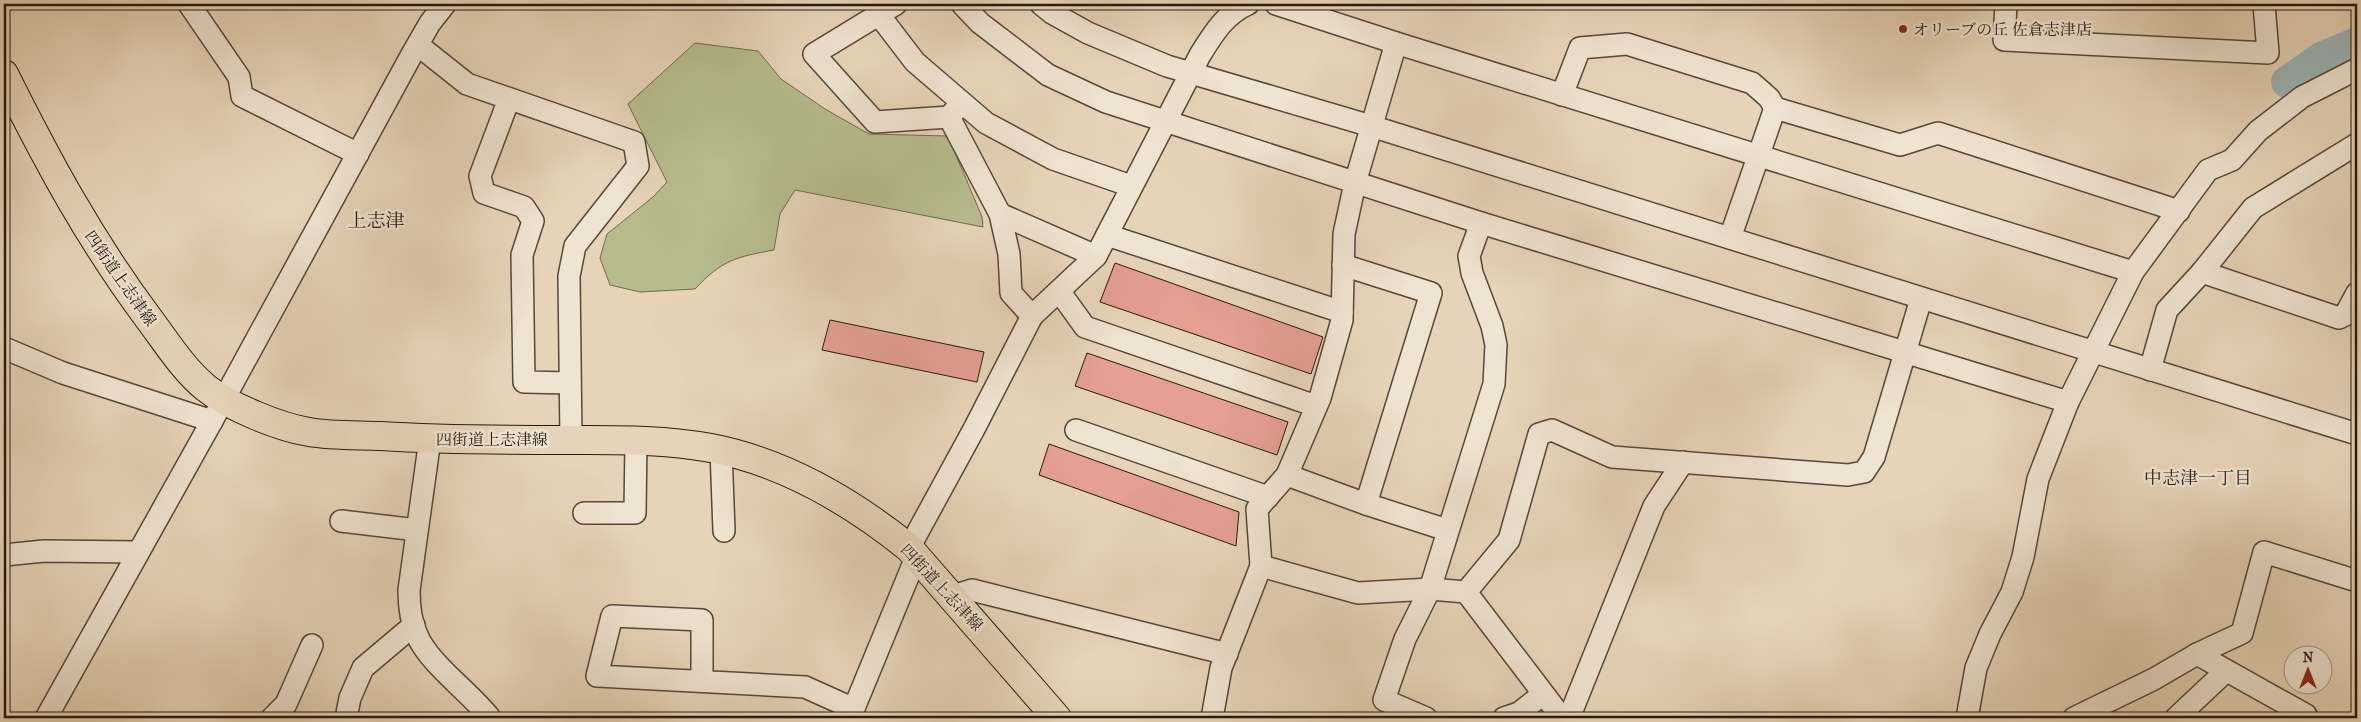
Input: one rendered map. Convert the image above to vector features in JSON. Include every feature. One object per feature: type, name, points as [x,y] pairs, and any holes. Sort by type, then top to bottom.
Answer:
[{"type":"main road","name":"四街道上志津線","points":[[4,74],[80,218],[119,280],[182,363],[206,388],[218,411],[268,419],[308,432],[430,439],[636,440],[680,443],[744,456],[813,484],[885,529],[913,552],[953,596],[1046,713]]},
{"type":"street","points":[[189,4],[239,77],[242,96],[358,154]]},
{"type":"street","points":[[46,718],[218,411],[418,45],[445,4]]},
{"type":"street","points":[[962,4],[980,22],[1048,76],[1106,102],[1481,223],[2068,402]]},
{"type":"street","points":[[1041,4],[1052,13],[1088,33],[1167,66],[1371,126],[2357,434]]},
{"type":"street","points":[[702,680],[702,620],[612,616],[597,676],[702,680],[805,687],[852,714],[913,552],[1032,316],[1096,256],[1130,186],[1166,122],[1191,72],[1218,27],[1235,10],[1248,4]]},
{"type":"street","points":[[1276,4],[2133,272]]},
{"type":"street","points":[[2006,4],[2004,40],[2268,53],[2264,4]]},
{"type":"street","points":[[1032,316],[1011,293],[1009,254],[1000,214],[955,110],[915,62],[887,9],[814,54],[875,122],[955,110],[986,123],[1053,159],[1130,186]]},
{"type":"street","points":[[1212,718],[1221,668],[1262,566],[1257,509],[1287,475],[1316,406],[1342,320],[1344,234],[1355,183],[1396,43]]},
{"type":"street","points":[[1562,95],[1580,48],[1627,44],[1752,83],[1769,98],[1775,108],[1900,145],[1938,133],[2179,210]]},
{"type":"street","points":[[418,45],[466,84],[634,142],[638,166],[575,246],[568,276],[570,440]]},
{"type":"street","points":[[1967,718],[1976,668],[1990,634],[2012,592],[2023,557],[2038,479],[2068,402],[2133,272],[2208,170],[2232,160],[2258,131],[2302,96],[2357,70]]},
{"type":"street","points":[[509,99],[480,176],[484,193],[524,207],[533,221],[522,255],[524,382],[570,383]]},
{"type":"street","points":[[1730,238],[1775,108]]},
{"type":"street","points":[[2150,370],[2167,310],[2202,272],[2253,208],[2357,144]]},
{"type":"street","points":[[1000,214],[1096,256]]},
{"type":"street","points":[[1426,718],[1384,700],[1405,639],[1430,590],[1495,374],[1496,345],[1492,326],[1472,273],[1469,256],[1481,223]]},
{"type":"street","points":[[1107,235],[1342,312]]},
{"type":"street","points":[[1343,265],[1431,293],[1366,504]]},
{"type":"street","points":[[2202,272],[2339,318],[2345,315],[2357,293]]},
{"type":"street","points":[[1059,291],[1085,327],[1316,406]]},
{"type":"street","points":[[1466,592],[1509,540],[1539,434],[1552,430],[1612,457],[1848,476],[1864,472],[1874,457],[1921,299]]},
{"type":"street","points":[[4,348],[62,373],[218,411]]},
{"type":"street","points":[[1076,430],[1268,496]]},
{"type":"street","points":[[430,439],[409,590],[409,611],[417,636],[432,656],[490,718]]},
{"type":"street","points":[[584,513],[634,513],[636,440]]},
{"type":"street","points":[[721,450],[724,531]]},
{"type":"street","points":[[1569,718],[1654,506],[1683,462]]},
{"type":"street","points":[[1287,475],[1366,504],[1447,530]]},
{"type":"street","points":[[341,522],[418,530]]},
{"type":"street","points":[[4,554],[44,551],[138,552]]},
{"type":"street","points":[[2074,718],[2154,679],[2196,654],[2242,633],[2264,552],[2357,581]]},
{"type":"street","points":[[1262,566],[1358,593],[1430,590],[1466,592],[1562,718]]},
{"type":"street","points":[[953,596],[972,590],[1227,654]]},
{"type":"street","points":[[348,708],[363,668],[414,625]]},
{"type":"street","points":[[272,718],[286,704],[312,645]]},
{"type":"street","points":[[2196,654],[2306,715],[2304,718]]},
{"type":"street","points":[[2176,718],[2226,671]]},
{"type":"street","points":[[1504,718],[1519,713],[1543,694]]},
{"type":"green space","points":[[695,43],[758,51],[781,79],[825,109],[869,134],[948,136],[982,217],[983,227],[795,190],[780,214],[774,250],[730,261],[713,272],[695,289],[640,292],[610,285],[600,258],[607,234],[653,197],[667,182],[628,104]]},
{"type":"building","points":[[1115,263],[1323,337],[1311,374],[1100,302]]},
{"type":"building","points":[[830,320],[984,352],[977,382],[822,350]]},
{"type":"building","points":[[1087,353],[1288,422],[1277,455],[1075,386]]},
{"type":"building","points":[[1049,444],[1239,512],[1236,546],[1039,475]]},
{"type":"waterway","points":[[2287,82],[2323,57],[2357,43]]},
{"type":"place","name":"オリーブの丘 佐倉志津店","points":[[1903,29]]},
{"type":"district","name":"上志津","points":[[376,220]]},
{"type":"district","name":"中志津一丁目","points":[[2198,478]]}]
